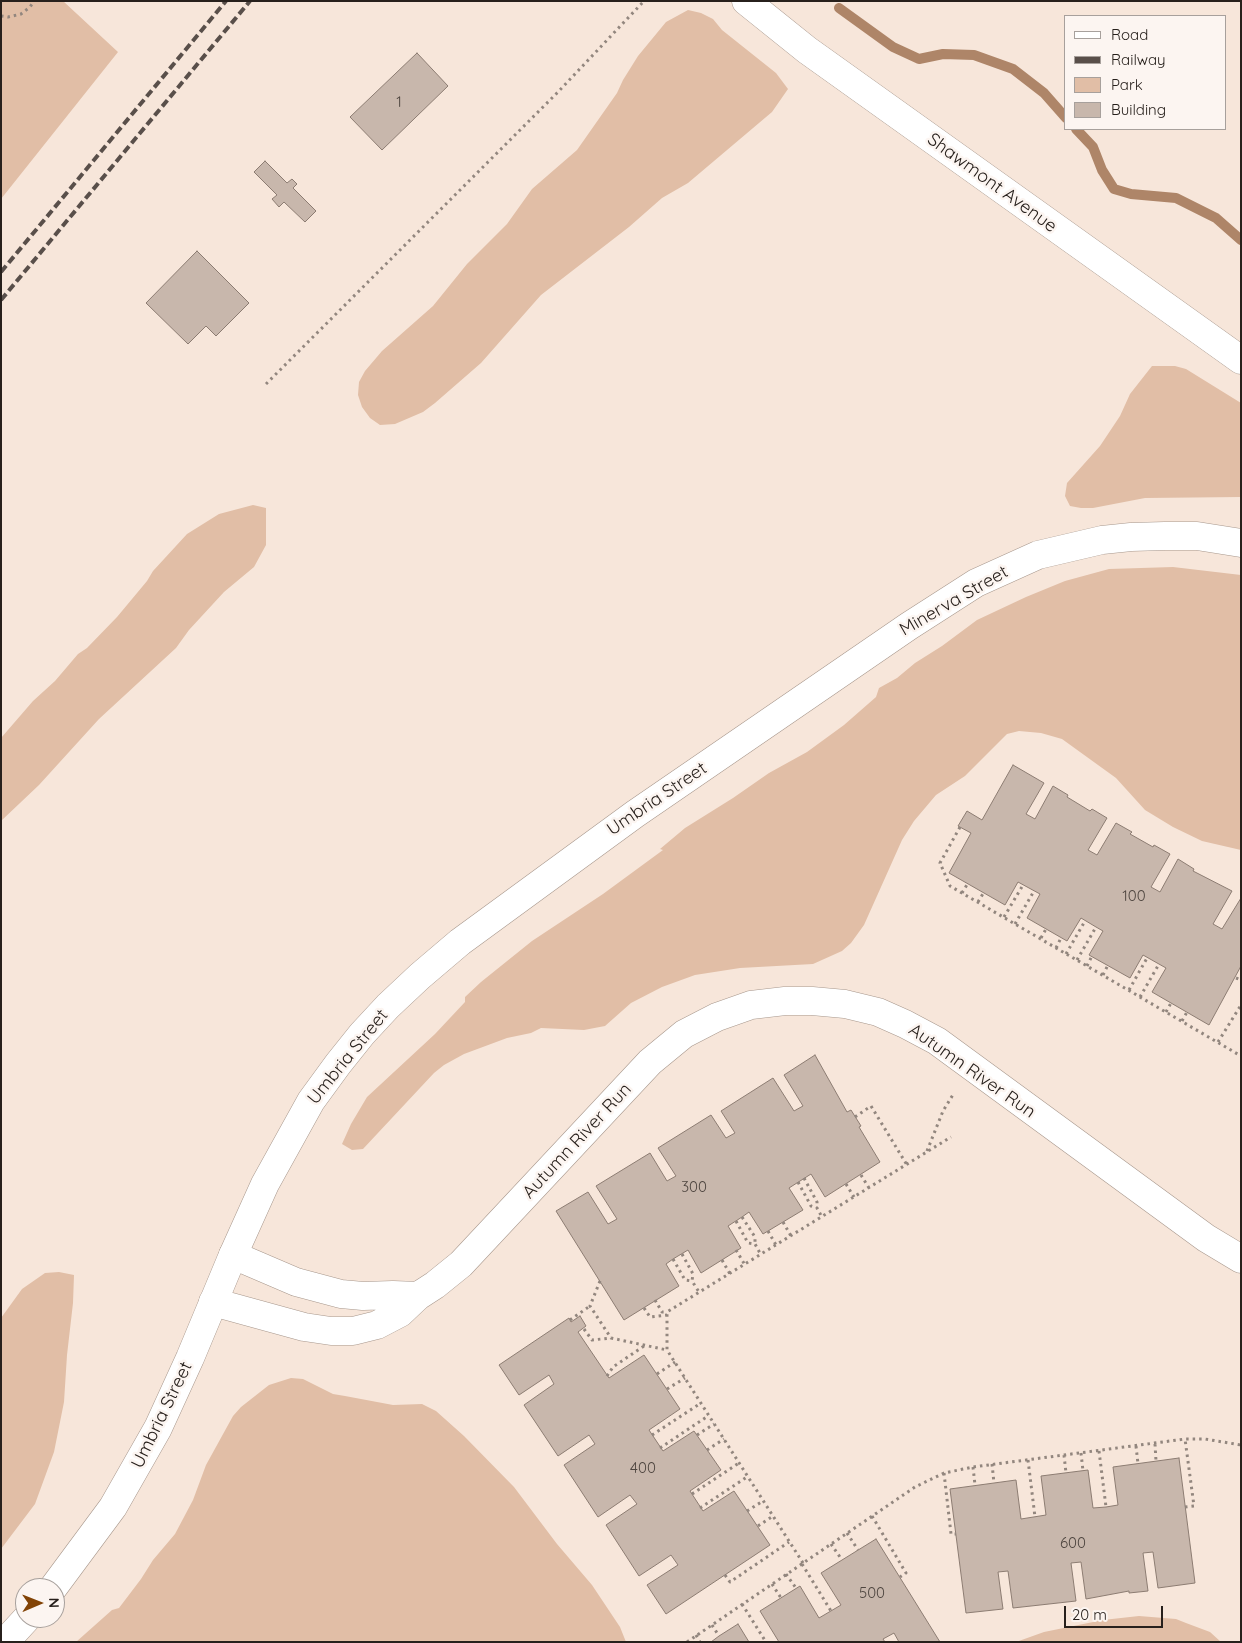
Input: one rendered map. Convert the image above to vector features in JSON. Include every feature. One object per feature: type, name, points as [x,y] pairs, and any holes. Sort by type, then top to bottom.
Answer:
[{"type":"main road","name":"Shawmont Avenue","points":[[746,1],[822,61],[1241,360]]},
{"type":"main road","name":"Minerva Street","points":[[753,734],[949,600],[976,584],[1038,556],[1102,540],[1131,536],[1197,536],[1241,543]]},
{"type":"main road","name":"Umbria Street","points":[[60,1578],[112,1507],[148,1446],[180,1382],[265,1184],[311,1101],[338,1064],[388,1006],[460,942],[635,814],[753,734]]},
{"type":"main road","name":"Autumn River Run","points":[[213,1302],[304,1327],[332,1331],[353,1331],[377,1324],[400,1313],[418,1296],[461,1264],[650,1062],[684,1034],[717,1017],[751,1005],[784,1001],[812,1000],[845,1004],[878,1012],[937,1041],[1206,1238],[1241,1259]]},
{"type":"main road","points":[[233,1255],[296,1282],[341,1294],[418,1296]]},
{"type":"main road","points":[[5,1642],[18,1628]]},
{"type":"path","points":[[1,16],[8,17],[21,14],[34,1]]},
{"type":"path","points":[[266,384],[558,92],[644,1]]},
{"type":"path","points":[[960,827],[940,864],[950,886],[1241,1056]]},
{"type":"path","points":[[962,893],[968,883]]},
{"type":"path","points":[[1004,917],[1023,885]]},
{"type":"path","points":[[1015,924],[1034,891]]},
{"type":"path","points":[[978,902],[984,892]]},
{"type":"path","points":[[1066,954],[1085,921]]},
{"type":"path","points":[[1077,960],[1096,927]]},
{"type":"path","points":[[1041,938],[1046,929]]},
{"type":"path","points":[[1056,948],[1061,938]]},
{"type":"path","points":[[1087,966],[1092,956]]},
{"type":"path","points":[[1129,990],[1147,958]]},
{"type":"path","points":[[1140,996],[1159,964]]},
{"type":"path","points":[[1103,975],[1108,966]]},
{"type":"path","points":[[1236,978],[1241,980]]},
{"type":"path","points":[[1166,1012],[1171,1003]]},
{"type":"path","points":[[1218,1042],[1241,1005]]},
{"type":"path","points":[[1182,1021],[1187,1012]]},
{"type":"path","points":[[926,1153],[943,1111],[954,1093]]},
{"type":"path","points":[[855,1116],[871,1106],[907,1165]]},
{"type":"path","points":[[644,1308],[650,1317],[667,1314],[699,1292],[951,1137]]},
{"type":"path","points":[[861,1174],[869,1188]]},
{"type":"path","points":[[804,1178],[817,1202],[817,1208],[822,1217]]},
{"type":"path","points":[[798,1182],[811,1206],[817,1208]]},
{"type":"path","points":[[846,1184],[854,1197]]},
{"type":"path","points":[[742,1217],[755,1238],[755,1244],[761,1255]]},
{"type":"path","points":[[736,1221],[748,1243],[755,1244]]},
{"type":"path","points":[[783,1222],[791,1236]]},
{"type":"path","points":[[768,1231],[776,1245]]},
{"type":"path","points":[[736,1250],[745,1265]]},
{"type":"path","points":[[682,1254],[693,1274],[692,1281],[699,1292]]},
{"type":"path","points":[[673,1259],[685,1280],[692,1281]]},
{"type":"path","points":[[722,1260],[730,1274]]},
{"type":"path","points":[[570,1320],[590,1306],[600,1282]]},
{"type":"path","points":[[656,1300],[662,1312],[667,1314]]},
{"type":"path","points":[[590,1306],[611,1338]]},
{"type":"path","points":[[667,1314],[667,1350],[831,1611]]},
{"type":"path","points":[[584,1328],[592,1340],[611,1338],[667,1350]]},
{"type":"path","points":[[608,1376],[613,1367],[645,1345]]},
{"type":"path","points":[[657,1374],[675,1362]]},
{"type":"path","points":[[667,1390],[685,1378]]},
{"type":"path","points":[[652,1435],[701,1403]]},
{"type":"path","points":[[660,1448],[708,1416]]},
{"type":"path","points":[[697,1435],[714,1424]]},
{"type":"path","points":[[707,1450],[724,1439]]},
{"type":"path","points":[[1185,1439],[1194,1506],[1185,1507]]},
{"type":"path","points":[[687,1642],[872,1516],[915,1488],[944,1473],[992,1464],[1185,1439],[1205,1439],[1241,1445]]},
{"type":"path","points":[[1155,1444],[1156,1461]]},
{"type":"path","points":[[1136,1446],[1138,1464]]},
{"type":"path","points":[[1099,1451],[1106,1506]]},
{"type":"path","points":[[1081,1453],[1083,1471]]},
{"type":"path","points":[[1064,1455],[1066,1473]]},
{"type":"path","points":[[1028,1460],[1035,1517]]},
{"type":"path","points":[[692,1494],[739,1463]]},
{"type":"path","points":[[992,1464],[994,1483]]},
{"type":"path","points":[[973,1467],[975,1485]]},
{"type":"path","points":[[944,1473],[951,1534],[956,1534]]},
{"type":"path","points":[[700,1508],[747,1476]]},
{"type":"path","points":[[747,1511],[763,1501]]},
{"type":"path","points":[[758,1526],[773,1516]]},
{"type":"path","points":[[872,1516],[906,1573],[900,1577]]},
{"type":"path","points":[[847,1533],[858,1550]]},
{"type":"path","points":[[725,1575],[730,1582],[789,1542]]},
{"type":"path","points":[[831,1544],[842,1560]]},
{"type":"path","points":[[786,1574],[796,1588]]},
{"type":"path","points":[[772,1584],[781,1598]]},
{"type":"path","points":[[742,1604],[766,1642]]},
{"type":"path","points":[[712,1625],[720,1636]]},
{"type":"path","points":[[696,1635],[700,1642]]},
{"type":"green space","points":[[1,1],[63,1],[118,52],[1,199]]},
{"type":"green space","points":[[688,10],[701,13],[713,19],[722,30],[776,73],[788,89],[772,112],[688,183],[662,198],[629,227],[541,295],[481,363],[435,403],[423,412],[395,424],[380,425],[370,418],[362,407],[358,395],[359,382],[365,371],[382,351],[433,306],[467,264],[507,224],[532,189],[577,150],[617,93],[638,56],[666,22]]},
{"type":"green space","points":[[1152,366],[1175,366],[1186,369],[1241,403],[1241,497],[1145,498],[1093,508],[1070,506],[1065,496],[1067,483],[1100,446],[1120,416],[1130,394]]},
{"type":"green space","points":[[253,505],[266,508],[266,545],[254,567],[224,592],[189,630],[176,648],[99,719],[39,785],[1,821],[1,738],[78,654],[87,648],[117,617],[153,571],[187,534],[219,514]]},
{"type":"green space","points":[[1173,567],[1241,575],[1241,850],[1202,841],[1173,827],[1145,810],[1116,778],[1062,739],[1041,733],[1019,731],[1007,734],[965,776],[936,795],[914,821],[902,840],[864,925],[851,943],[842,951],[813,964],[740,968],[695,975],[662,987],[631,1003],[605,1026],[584,1030],[541,1028],[531,1033],[507,1038],[464,1054],[434,1073],[363,1149],[352,1150],[342,1144],[367,1097],[435,1034],[465,1002],[465,997],[481,982],[532,941],[603,894],[663,850],[660,849],[685,828],[769,773],[807,752],[844,725],[876,697],[879,688],[897,678],[915,663],[977,620],[1065,581],[1109,569]]},
{"type":"green space","points":[[59,1272],[74,1275],[64,1402],[54,1452],[35,1504],[1,1549],[1,1318],[22,1289],[45,1273]]},
{"type":"green space","points":[[291,1378],[303,1379],[333,1394],[393,1405],[422,1404],[436,1411],[464,1436],[514,1487],[557,1544],[592,1585],[620,1627],[626,1642],[76,1642],[112,1610],[119,1608],[153,1560],[175,1534],[193,1500],[206,1465],[233,1416],[241,1407],[269,1385]]},
{"type":"green space","points":[[1139,1616],[1176,1619],[1210,1632],[1221,1642],[1016,1642],[1044,1632],[1103,1620]]},
{"type":"building","points":[[417,53],[448,86],[382,150],[350,117]]},
{"type":"building","points":[[265,161],[287,183],[292,179],[297,184],[293,188],[316,211],[305,222],[284,202],[279,207],[272,199],[277,195],[254,172]]},
{"type":"building","points":[[197,251],[249,303],[216,336],[206,326],[188,344],[146,303]]},
{"type":"building","points":[[1013,765],[1044,783],[1026,814],[1035,819],[1053,786],[1090,811],[1092,809],[1107,818],[1088,850],[1097,855],[1116,823],[1132,832],[1130,834],[1170,854],[1151,887],[1160,892],[1178,859],[1194,869],[1193,871],[1232,891],[1213,924],[1222,929],[1241,898],[1241,966],[1209,1025],[1152,992],[1166,968],[1143,955],[1130,978],[1089,955],[1103,931],[1081,918],[1067,941],[1027,918],[1040,894],[1018,882],[1005,905],[949,873],[971,833],[958,826],[967,811],[982,820]]},
{"type":"building","points":[[815,1055],[847,1112],[851,1110],[861,1126],[859,1127],[880,1162],[825,1197],[811,1174],[789,1188],[803,1210],[763,1234],[749,1212],[728,1226],[741,1248],[701,1273],[688,1250],[673,1259],[666,1264],[679,1286],[624,1320],[556,1211],[588,1192],[608,1224],[617,1219],[596,1186],[650,1153],[667,1181],[676,1176],[658,1148],[711,1115],[726,1138],[735,1133],[721,1111],[773,1078],[794,1111],[803,1106],[784,1075]]},
{"type":"building","points":[[580,1316],[586,1326],[578,1332],[609,1378],[644,1355],[680,1409],[649,1430],[663,1451],[694,1431],[721,1470],[690,1491],[703,1511],[734,1491],[770,1545],[666,1614],[647,1585],[678,1565],[671,1555],[639,1576],[606,1525],[637,1504],[630,1495],[598,1517],[564,1465],[595,1444],[589,1435],[558,1456],[524,1405],[554,1384],[549,1375],[519,1395],[499,1365],[569,1318],[571,1322]]},
{"type":"building","points":[[1179,1458],[1195,1583],[1158,1588],[1153,1552],[1143,1553],[1148,1591],[1129,1593],[1129,1591],[1086,1599],[1081,1562],[1071,1563],[1076,1601],[1013,1608],[1008,1571],[998,1572],[1003,1609],[966,1613],[950,1489],[1016,1480],[1021,1519],[1046,1515],[1041,1476],[1088,1470],[1093,1508],[1106,1507],[1118,1505],[1113,1467]]},
{"type":"building","points":[[876,1539],[940,1642],[899,1642],[894,1633],[883,1639],[885,1642],[779,1642],[760,1611],[800,1586],[819,1618],[841,1605],[821,1573]]},
{"type":"building","points":[[738,1624],[749,1642],[711,1642],[719,1636]]},
{"type":"waterway","points":[[839,8],[893,47],[919,59],[943,54],[974,55],[1013,69],[1044,93],[1064,116]]},
{"type":"waterway","points":[[1077,130],[1093,147],[1102,170],[1114,189],[1131,194],[1176,198],[1216,218],[1241,240]]},
{"type":"railway","points":[[1,272],[226,1]]},
{"type":"railway","points":[[1,300],[250,1]]}]
